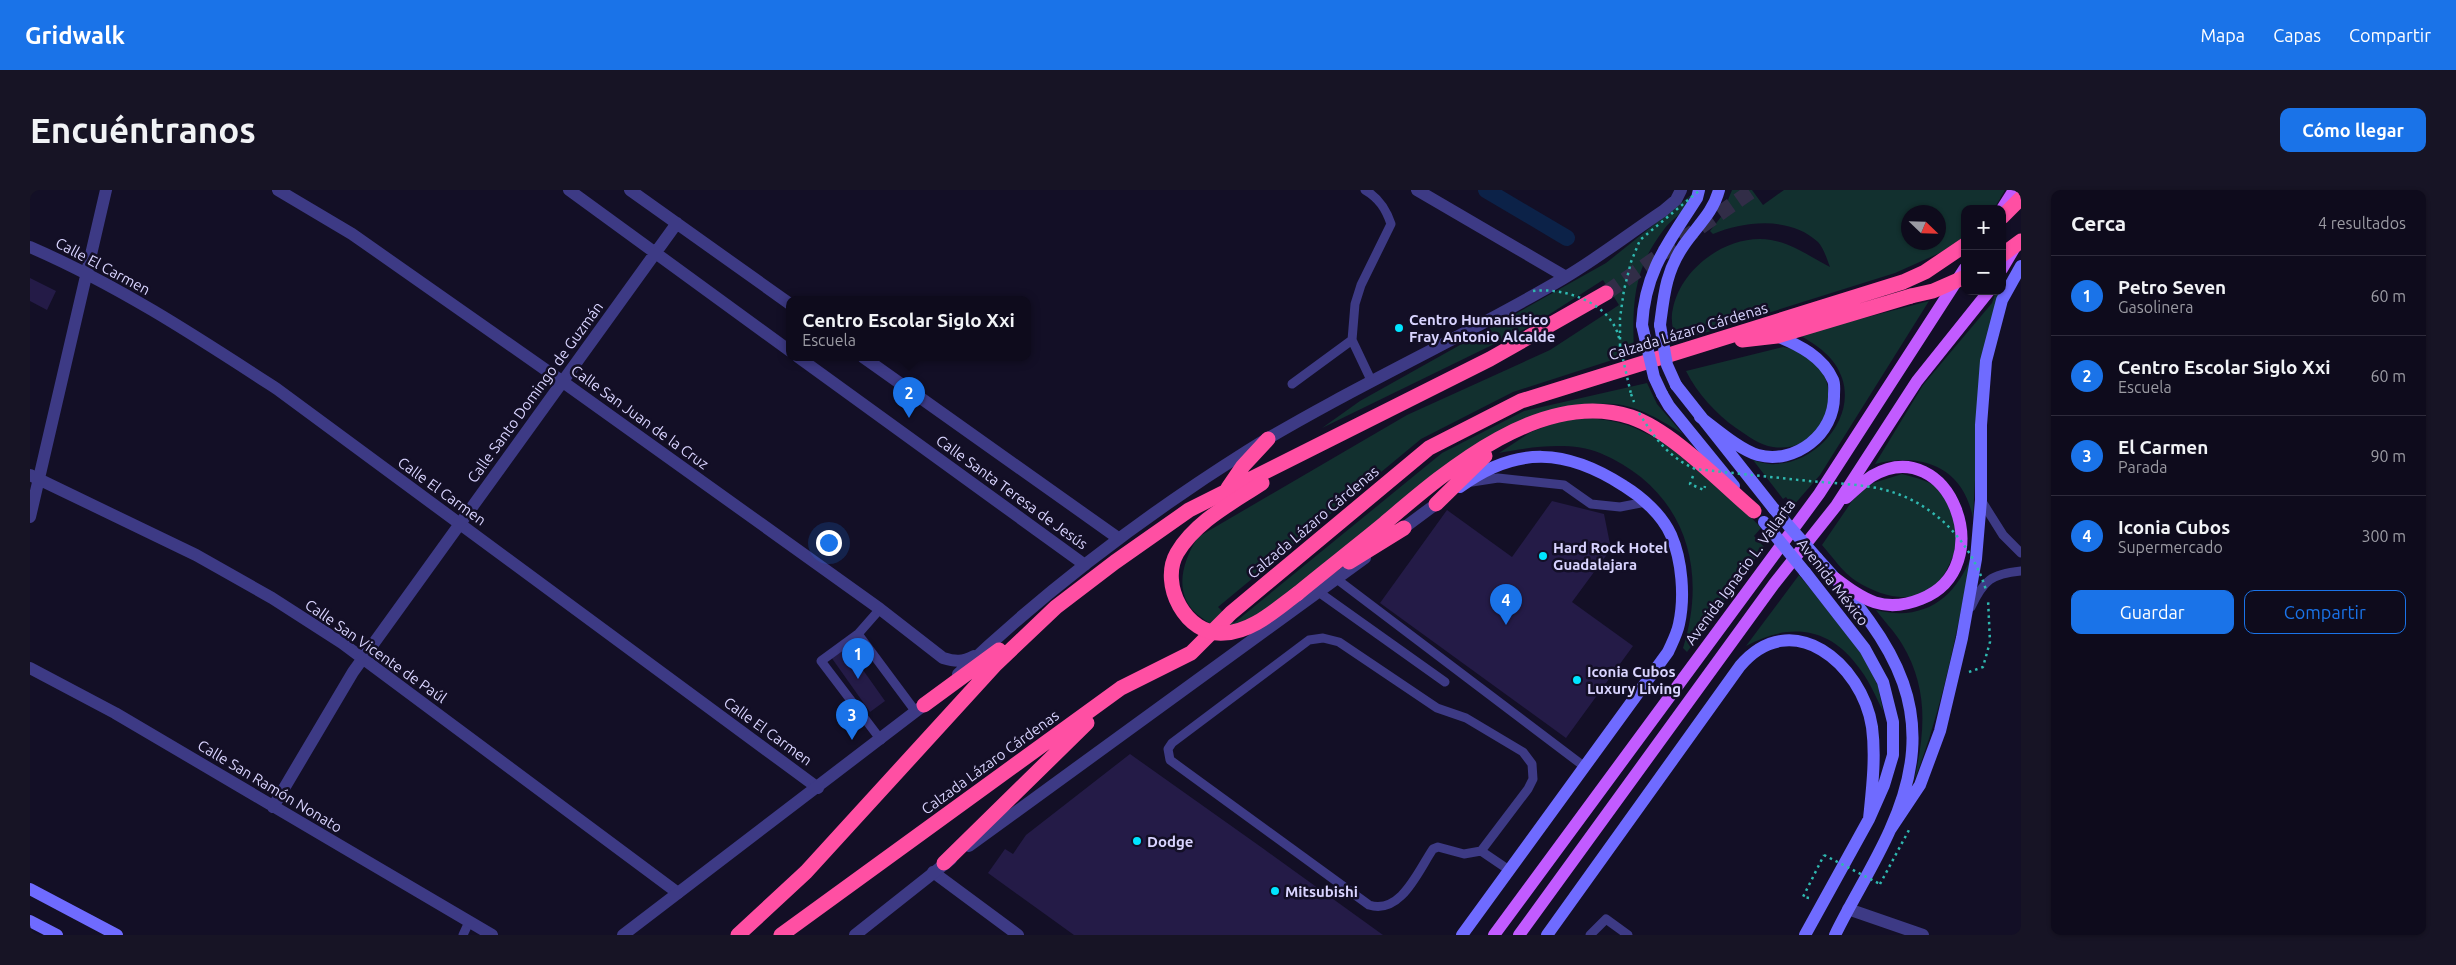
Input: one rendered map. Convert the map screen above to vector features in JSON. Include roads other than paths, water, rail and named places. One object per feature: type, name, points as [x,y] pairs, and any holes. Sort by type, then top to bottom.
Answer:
[{"type":"highway","points":[[2006,213],[2021,198]]},
{"type":"highway","points":[[2006,252],[2021,241]]},
{"type":"highway","name":"Calzada Lázaro Cárdenas","points":[[781,935],[1122,688],[1191,653],[1231,613],[1429,448],[1521,401],[1903,282],[1935,266],[1961,248]]},
{"type":"highway","points":[[1708,344],[1777,336],[1933,291],[1961,279]]},
{"type":"highway","points":[[920,709],[1115,562],[1189,510],[1490,358],[1606,292]]},
{"type":"highway","points":[[1322,444],[1206,520],[1188,537],[1176,555],[1170,577],[1175,597],[1181,609],[1193,622],[1208,631],[1222,634],[1238,631],[1262,620],[1297,594],[1426,487],[1464,460],[1524,426],[1565,412],[1602,412],[1631,418],[1669,438],[1759,516]]},
{"type":"highway","points":[[1436,504],[1468,471],[1524,426]]},
{"type":"highway","points":[[1226,491],[1243,466],[1268,439]]},
{"type":"highway","points":[[1297,594],[1404,528]]},
{"type":"highway","points":[[738,935],[806,872],[996,664],[1056,608]]},
{"type":"highway","points":[[939,868],[1122,688]]},
{"type":"main road","name":"Avenida México","points":[[1700,190],[1698,198],[1663,249],[1645,298],[1642,325],[1654,377],[1674,412],[1865,649],[1883,682],[1893,722],[1893,755],[1884,785],[1869,819],[1805,935]]},
{"type":"main road","name":"Avenida México","points":[[1719,190],[1716,201],[1707,217],[1684,245],[1670,271],[1664,288],[1660,324],[1667,365],[1676,385],[1700,417],[1774,509],[1835,578],[1882,637],[1901,676],[1913,718],[1912,759],[1890,830],[1835,935]]},
{"type":"main road","points":[[2005,205],[2014,190]]},
{"type":"main road","points":[[2006,262],[2021,238]]},
{"type":"main road","points":[[1890,830],[1920,785],[1940,731],[1953,677],[1976,558],[1981,500],[1981,425],[1986,361],[2002,300],[2021,266]]},
{"type":"main road","name":"Avenida Ignacio L. Vallarta","points":[[1494,935],[1819,494],[1961,274]]},
{"type":"main road","points":[[1519,935],[1774,584],[1836,506],[1917,381],[1986,295]]},
{"type":"main road","points":[[1700,417],[1757,455],[1778,457],[1799,450],[1815,441],[1829,422],[1834,402],[1834,381],[1819,360],[1795,343],[1777,336]]},
{"type":"main road","name":"Avenida Ignacio L. Vallarta","points":[[1436,504],[1494,466],[1520,458],[1546,456],[1574,460],[1604,472],[1631,490],[1652,508],[1671,534],[1679,565],[1682,594],[1679,625],[1668,652],[1462,935]]},
{"type":"main road","points":[[1835,578],[1868,601],[1888,606],[1908,605],[1931,595],[1946,582],[1955,567],[1961,548],[1958,511],[1951,495],[1936,480],[1917,470],[1902,467],[1872,476],[1836,506]]},
{"type":"main road","points":[[1547,935],[1740,666],[1753,652],[1767,644],[1793,640],[1814,645],[1837,660],[1856,688],[1867,710],[1872,726],[1874,754],[1869,819]]},
{"type":"main road","points":[[30,889],[117,935]]},
{"type":"main road","points":[[30,921],[57,935]]},
{"type":"street","points":[[30,517],[34,477],[106,190]]},
{"type":"street","name":"Calle San Juan de la Cruz","points":[[278,190],[352,234],[880,609],[944,658],[964,661],[980,652]]},
{"type":"street","points":[[569,190],[786,348]]},
{"type":"street","points":[[630,190],[786,301]]},
{"type":"street","points":[[1418,190],[1566,277]]},
{"type":"street","points":[[623,935],[920,709],[980,652],[1118,538],[1268,439],[1371,380],[1566,277],[1663,211],[1676,200],[1682,190]]},
{"type":"street","name":"Calle Santo Domingo de Guzmán","points":[[273,807],[363,658],[677,223]]},
{"type":"street","name":"Calle El Carmen","points":[[30,247],[86,274],[184,328],[277,389],[818,788]]},
{"type":"street","name":"Calle Santa Teresa de Jesús","points":[[804,361],[1085,565]]},
{"type":"street","name":"Calle Santa Teresa de Jesús","points":[[870,361],[1118,538]]},
{"type":"street","name":"Calle San Vicente de Paúl","points":[[34,477],[196,555],[272,598],[363,658],[678,893]]},
{"type":"street","points":[[854,935],[939,868],[1338,580],[1436,504]]},
{"type":"street","name":"Calle San Ramón Nonato","points":[[30,668],[115,713],[492,935]]},
{"type":"street","points":[[939,868],[1018,935]]},
{"type":"street","points":[[1848,908],[1922,935]]},
{"type":"lane","points":[[1365,190],[1373,195],[1387,211],[1391,224],[1360,285],[1356,304],[1352,340],[1371,380]]},
{"type":"lane","points":[[1292,384],[1352,340]]},
{"type":"lane","points":[[1464,484],[1498,478],[1564,485],[1591,504],[1620,507],[1646,502]]},
{"type":"lane","points":[[1981,500],[2003,535],[2021,553]]},
{"type":"lane","points":[[1965,618],[1980,590],[1990,578],[2004,573],[2021,571]]},
{"type":"lane","points":[[1338,580],[1585,767]]},
{"type":"lane","points":[[1320,593],[1445,682]]},
{"type":"lane","points":[[880,609],[858,634],[821,661],[880,740]]},
{"type":"lane","points":[[858,634],[920,709]]},
{"type":"lane","points":[[1481,851],[1528,789],[1533,778],[1532,764],[1523,752],[1466,718],[1437,708],[1339,642],[1323,638],[1309,640],[1168,748],[1170,760],[1369,905],[1385,907],[1399,900],[1433,849],[1438,847],[1464,854],[1481,851],[1509,870]]},
{"type":"lane","points":[[1590,935],[1606,919],[1628,935]]},
{"type":"lane","points":[[464,935],[469,922]]},
{"type":"waterway","points":[[1486,190],[1567,238]]},
{"type":"tunnel","points":[[1606,293],[1753,190]]},
{"type":"place","name":"Centro Humanistico Fray Antonio Alcalde","points":[[1399,328]]},
{"type":"place","name":"Centro Escolar Siglo Xxi","points":[[909,418]]},
{"type":"place","name":"Hard Rock Hotel Guadalajara","points":[[1543,556]]},
{"type":"place","name":"Iconia Cubos","points":[[1506,625]]},
{"type":"place","name":"Petro Seven","points":[[858,679]]},
{"type":"place","name":"Iconia Cubos Luxury Living","points":[[1577,680]]},
{"type":"place","name":"El Carmen","points":[[852,740]]},
{"type":"place","name":"Dodge","points":[[1137,841]]},
{"type":"place","name":"Mitsubishi","points":[[1275,891]]}]
